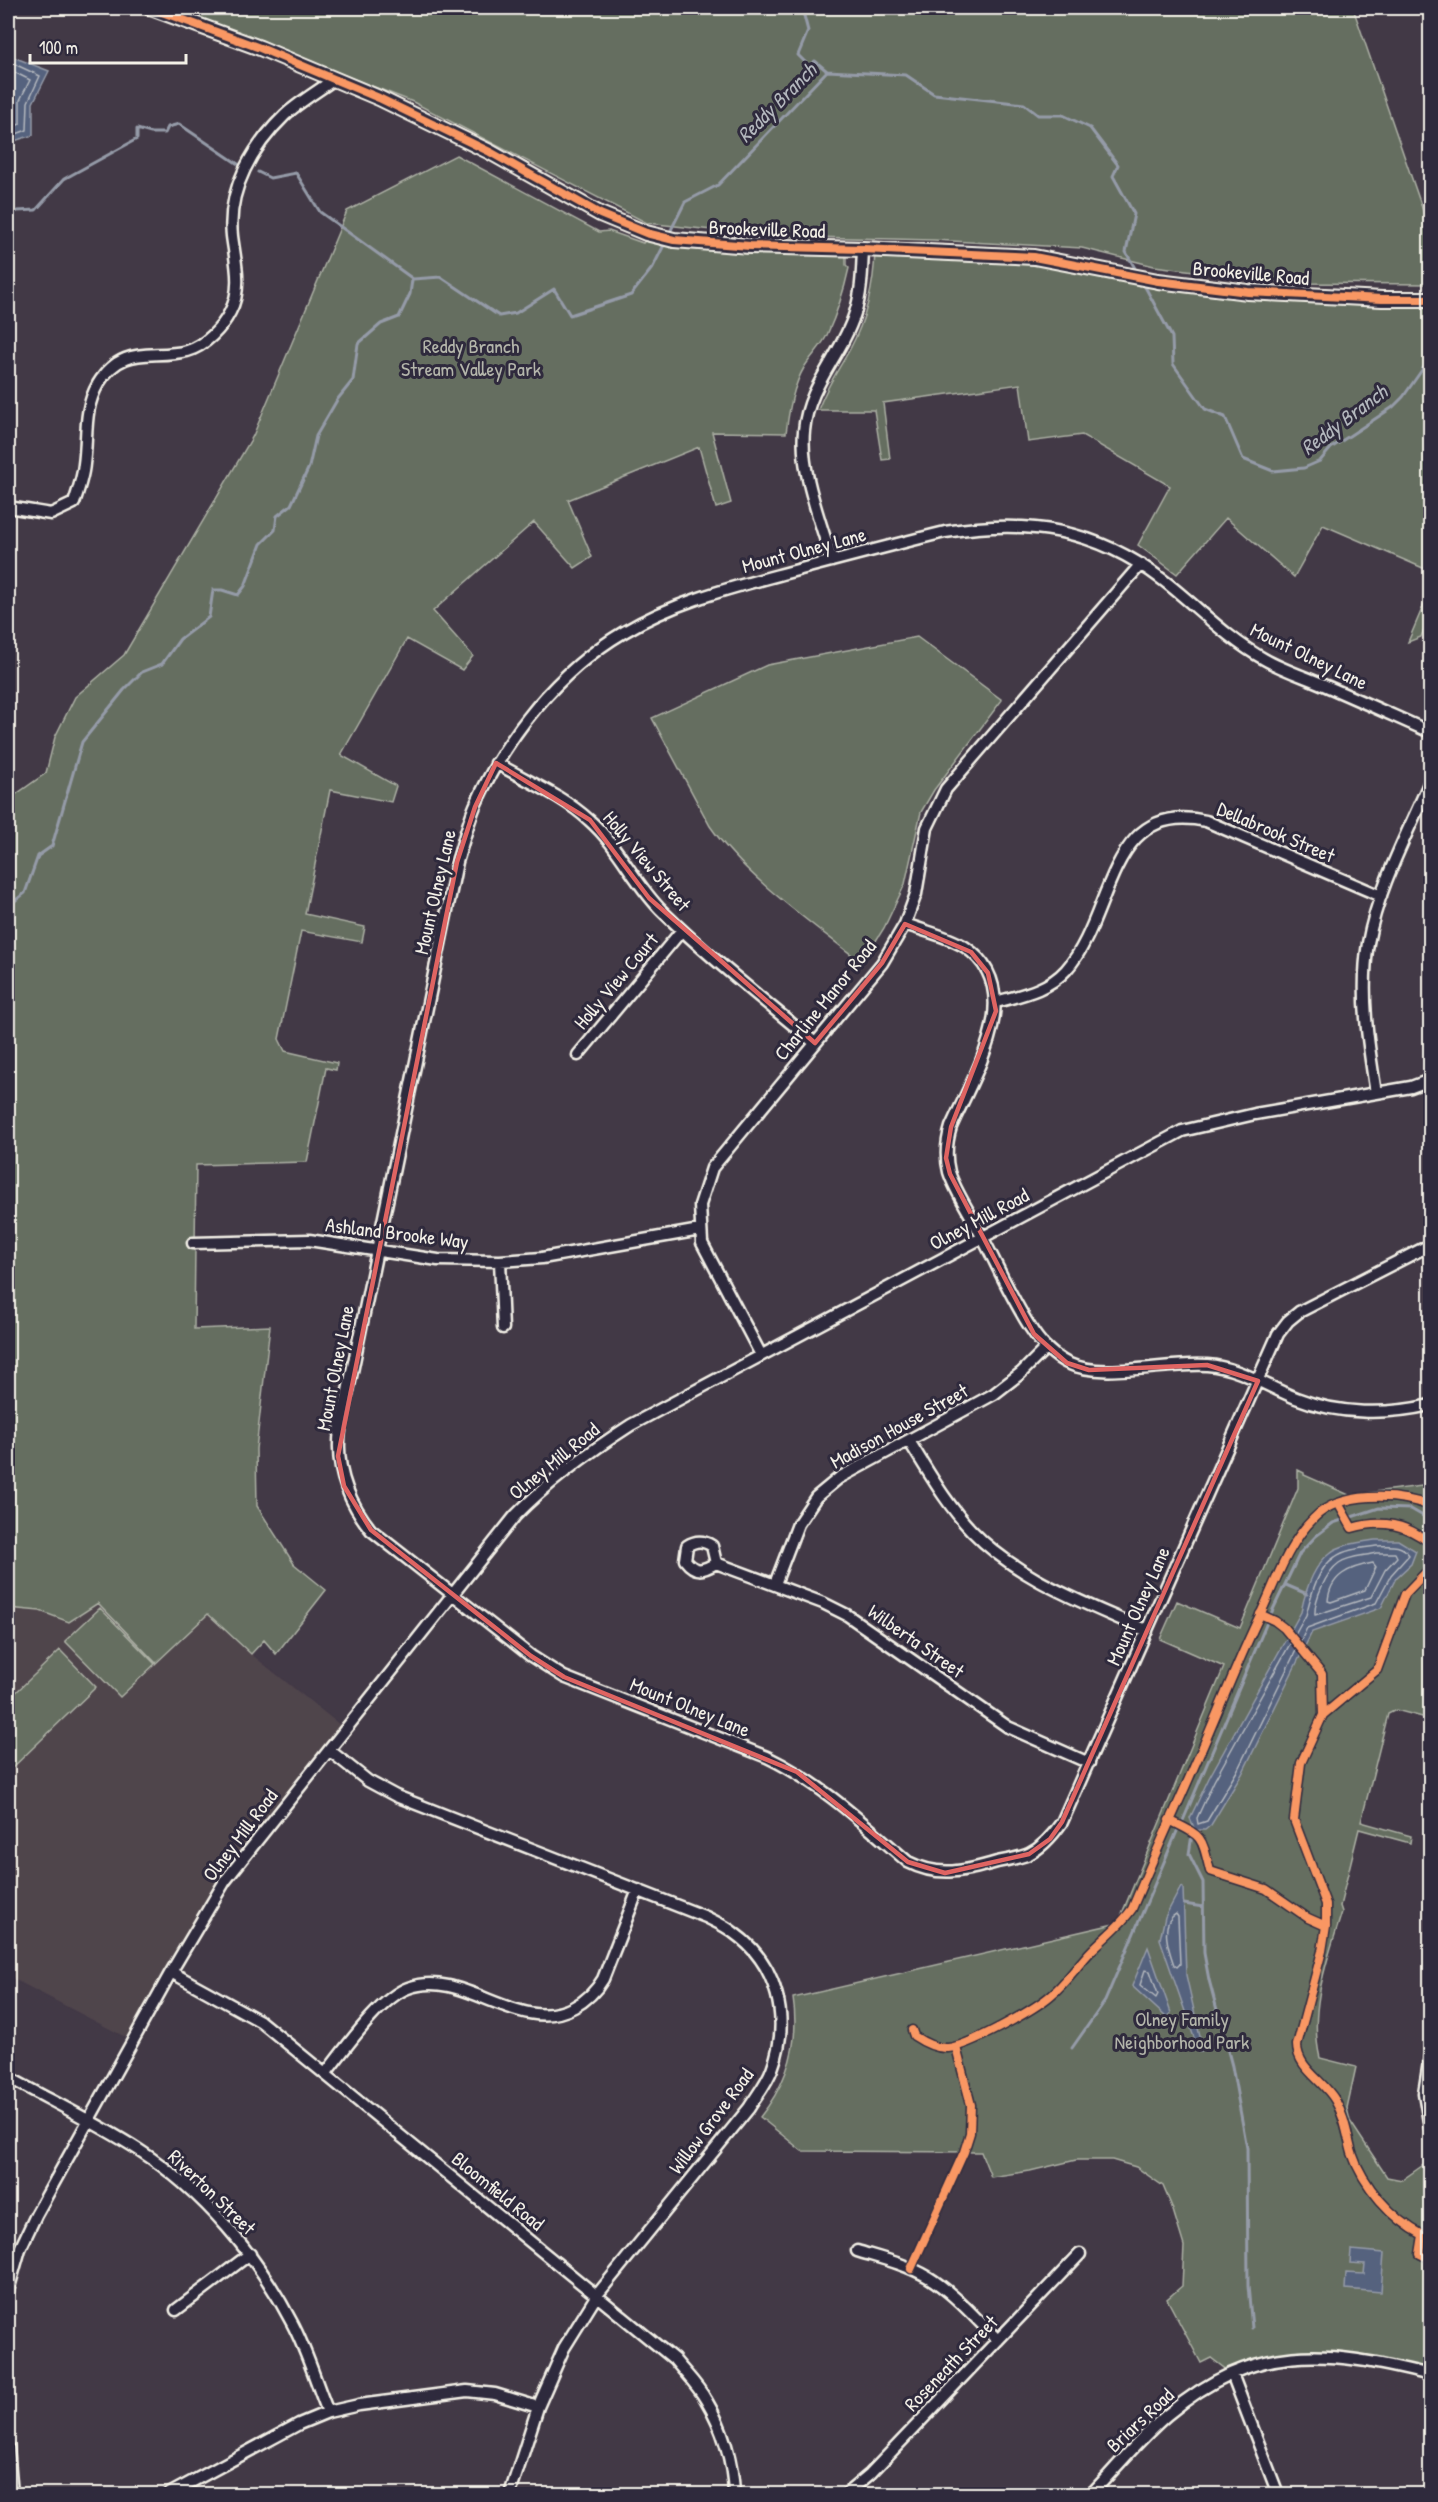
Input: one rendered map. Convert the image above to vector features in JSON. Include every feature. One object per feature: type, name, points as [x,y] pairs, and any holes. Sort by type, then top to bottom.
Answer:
[{"type":"street","name":"Brookeville Road","points":[[151,8],[260,48],[379,98],[490,152],[617,223],[652,235],[674,240],[738,246],[1034,257],[1158,281],[1248,292],[1382,299],[1431,299]]},
{"type":"street","points":[[8,507],[51,514],[74,503],[84,464],[85,425],[97,385],[106,372],[131,356],[187,351],[196,348],[213,335],[231,311],[238,284],[231,215],[242,174],[249,159],[268,133],[287,113],[333,80]]},
{"type":"street","points":[[832,561],[807,472],[804,431],[815,388],[844,338],[855,313],[861,286],[863,249]]},
{"type":"street","name":"Mount Olney Lane","points":[[1431,732],[1265,659],[1237,642],[1163,580],[1113,548],[1080,535],[1044,528],[1011,525],[980,526],[945,532],[709,594],[660,613],[623,632],[586,659],[548,694],[519,729],[496,764],[475,807],[457,862],[339,1438],[338,1456],[344,1486],[359,1514],[371,1530],[531,1656],[564,1677],[767,1757],[797,1772],[829,1794],[908,1862],[918,1867],[945,1873],[962,1872],[1029,1854],[1050,1839],[1062,1822],[1278,1334],[1299,1312],[1431,1245]]},
{"type":"street","name":"Charline Manor Road","points":[[761,1355],[706,1254],[700,1230],[702,1193],[715,1162],[882,963],[905,924],[916,894],[927,828],[946,789],[1141,564]]},
{"type":"street","name":"Holly View Street","points":[[496,764],[568,804],[590,820],[606,838],[649,898],[682,930],[815,1043]]},
{"type":"street","points":[[1376,1093],[1366,1034],[1364,987],[1368,943],[1381,896],[1431,781]]},
{"type":"street","name":"Dellabrook Street","points":[[996,1002],[1036,990],[1053,981],[1067,969],[1083,945],[1122,855],[1138,835],[1166,819],[1191,818],[1206,821],[1381,896]]},
{"type":"street","points":[[905,924],[962,945],[971,952],[988,973],[996,1002],[991,1034],[947,1141],[946,1158],[950,1174],[1034,1334],[1046,1348],[1067,1363],[1089,1370],[1207,1365],[1231,1369],[1299,1399],[1349,1411],[1380,1413],[1407,1411],[1431,1405]]},
{"type":"street","name":"Holly View Court","points":[[578,1055],[682,930]]},
{"type":"street","name":"Olney Mill Road","points":[[8,2291],[20,2249],[28,2232],[171,1972],[225,1881],[515,1516],[555,1479],[598,1446],[631,1425],[1182,1131],[1255,1114],[1411,1087],[1431,1080]]},
{"type":"street","name":"Ashland Brooke Way","points":[[193,1243],[309,1240],[438,1260],[500,1261],[542,1258],[700,1230]]},
{"type":"street","points":[[500,1261],[503,1328]]},
{"type":"street","name":"Madison House Street","points":[[775,1584],[798,1524],[816,1497],[839,1478],[994,1394],[1021,1373],[1046,1348]]},
{"type":"street","points":[[909,1441],[951,1507],[972,1532],[996,1553],[1042,1584],[1147,1630]]},
{"type":"street","name":"Wilberta Street","points":[[716,1563],[823,1603],[847,1615],[1008,1727],[1089,1763]]},
{"type":"street","name":"Willow Grove Road","points":[[329,1750],[368,1781],[396,1796],[706,1917],[734,1932],[748,1945],[758,1956],[774,1983],[781,2014],[780,2039],[772,2069],[748,2108],[597,2295],[564,2348],[538,2407],[510,2494]]},
{"type":"street","points":[[326,2073],[384,2003],[406,1988],[423,1984],[440,1984],[533,2015],[565,2012],[584,2002],[598,1988],[603,1979],[638,1890]]},
{"type":"street","name":"Bloomfield Road","points":[[171,1972],[260,2021],[674,2359],[705,2398],[718,2423],[728,2453],[734,2494]]},
{"type":"street","points":[[1431,2056],[1424,2093],[1431,2128]]},
{"type":"street","name":"Riverton Street","points":[[8,2077],[140,2151],[175,2176],[220,2219],[250,2254],[293,2324],[328,2412]]},
{"type":"street","points":[[857,2251],[902,2265],[927,2277],[943,2288],[998,2340]]},
{"type":"street","points":[[176,2310],[250,2254]]},
{"type":"street","name":"Roseneath Street","points":[[846,2494],[870,2474],[1080,2254]]},
{"type":"street","name":"Briars Road","points":[[1091,2494],[1166,2416],[1199,2391],[1254,2365],[1306,2355],[1356,2358],[1431,2375]]},
{"type":"street","points":[[1232,2374],[1278,2494]]},
{"type":"street","points":[[169,2494],[299,2424],[328,2412],[359,2405],[467,2391],[495,2394],[538,2407]]},
{"type":"street","points":[[8,2446],[12,2494]]},
{"type":"highlighted area","points":[[496,763],[590,820],[649,898],[815,1043],[882,963],[905,924],[971,952],[988,973],[996,1011],[951,1127],[946,1158],[950,1174],[1034,1334],[1067,1363],[1089,1370],[1207,1365],[1258,1381],[1062,1822],[1050,1839],[1029,1854],[945,1873],[908,1862],[797,1772],[564,1677],[531,1656],[371,1530],[344,1486],[338,1456],[457,862],[475,807]]},
{"type":"shaded area","points":[[98,1602],[208,1614],[251,1654],[345,1729],[225,1881],[133,2041],[8,1976],[8,1608],[40,1611],[69,1622]]},
{"type":"green space","points":[[173,8],[1353,8],[1430,231],[1430,284],[1292,283],[1154,266],[1082,248],[933,240],[768,236],[647,223],[413,102]]},
{"type":"green space","name":"Reddy Branch Stream Valley Park","points":[[456,155],[599,232],[609,231],[643,243],[649,236],[846,251],[846,265],[849,268],[840,302],[827,335],[805,366],[797,382],[786,433],[712,432],[731,503],[716,508],[699,447],[568,500],[592,557],[575,568],[534,522],[433,611],[473,656],[462,670],[407,639],[341,755],[396,786],[391,802],[330,790],[305,914],[365,927],[362,942],[301,931],[279,1039],[285,1051],[337,1063],[336,1070],[326,1068],[307,1162],[196,1165],[194,1329],[270,1326],[256,1449],[257,1506],[294,1564],[326,1590],[276,1654],[264,1640],[251,1654],[208,1614],[156,1663],[98,1603],[69,1622],[40,1611],[8,1608],[8,800],[46,773],[55,737],[75,697],[124,655],[253,436],[347,211]]},
{"type":"green space","points":[[875,251],[964,252],[1188,288],[1407,293],[1412,306],[1430,303],[1430,571],[1323,525],[1294,577],[1226,518],[1177,574],[1138,545],[1170,486],[1082,435],[1028,442],[1020,384],[883,403],[890,459],[882,460],[874,410],[818,410],[861,325],[871,289]]},
{"type":"green space","points":[[1430,590],[1430,614],[1421,637],[1408,642]]},
{"type":"green space","points":[[917,637],[1002,700],[934,790],[921,812],[905,884],[884,928],[862,963],[761,882],[725,845],[710,826],[652,718],[767,665]]},
{"type":"green space","name":"Olney Family Neighborhood Park","points":[[1298,1470],[1304,1475],[1349,1495],[1430,1485],[1430,1719],[1396,1710],[1388,1714],[1361,1822],[1411,1836],[1410,1843],[1359,1829],[1340,1906],[1342,1912],[1321,1984],[1316,2021],[1320,2058],[1356,2067],[1347,2108],[1350,2121],[1387,2177],[1402,2180],[1429,2161],[1430,2163],[1430,2375],[1306,2355],[1232,2374],[1211,2358],[1201,2363],[1167,2299],[1182,2286],[1184,2246],[1172,2207],[1163,2186],[1136,2167],[1112,2160],[1076,2160],[991,2177],[981,2152],[802,2151],[760,2117],[778,2090],[790,2061],[795,2031],[793,1998],[1118,1923],[1224,1667],[1160,1639],[1177,1601],[1240,1628],[1298,1488]]},
{"type":"green space","points":[[100,1608],[155,1664],[120,1697],[65,1641]]},
{"type":"green space","points":[[60,1650],[96,1687],[8,1772],[8,1700]]},
{"type":"water","points":[[8,55],[49,71],[33,103],[33,135],[8,143]]},
{"type":"water","points":[[1375,1540],[1398,1540],[1416,1551],[1411,1564],[1396,1578],[1381,1608],[1312,1632],[1242,1774],[1211,1825],[1205,1830],[1195,1830],[1190,1818],[1209,1778],[1301,1612],[1314,1572],[1324,1558],[1340,1547]]},
{"type":"water","points":[[1181,1887],[1183,1888],[1186,1975],[1203,2050],[1199,2052],[1160,1939],[1165,1917]]},
{"type":"water","points":[[1148,1947],[1171,2013],[1166,2017],[1132,1986]]},
{"type":"water","points":[[1351,2250],[1384,2253],[1381,2292],[1345,2289],[1346,2273],[1364,2274],[1365,2264],[1350,2263]]},
{"type":"waterway","points":[[802,8],[808,31],[798,55],[809,66],[815,61],[827,71]]},
{"type":"waterway","name":"Reddy Branch","points":[[669,234],[685,202],[718,185],[827,71],[906,75],[934,94],[1024,104],[1038,115],[1063,115],[1090,128],[1118,165],[1113,176],[1134,214],[1126,252],[1137,272]]},
{"type":"waterway","name":"Reddy Branch","points":[[8,219],[17,211],[36,210],[64,179],[137,139],[137,129],[151,133],[165,133],[168,127],[179,124],[238,164]]},
{"type":"waterway","name":"Reddy Branch","points":[[258,172],[270,178],[296,173],[320,212],[413,279],[441,277],[499,316],[516,313],[554,289],[570,315],[631,295],[653,267],[665,243]]},
{"type":"waterway","points":[[8,906],[25,893],[38,856],[52,846],[82,742],[124,690],[142,672],[162,664],[180,639],[209,617],[213,590],[238,595],[245,586],[261,544],[275,530],[277,516],[291,505],[309,467],[316,436],[337,400],[353,380],[358,344],[381,324],[399,317],[410,294],[412,280]]},
{"type":"waterway","name":"Reddy Branch","points":[[1143,283],[1172,337],[1173,364],[1205,409],[1225,417],[1243,459],[1273,471],[1304,468],[1320,461],[1331,448],[1393,407],[1430,362]]},
{"type":"waterway","points":[[1182,1823],[1268,1620],[1300,1553],[1316,1536],[1333,1523],[1379,1508],[1411,1509],[1430,1520]]},
{"type":"waterway","points":[[1286,1585],[1307,1594]]},
{"type":"waterway","points":[[1072,2048],[1105,2001],[1178,1829]]},
{"type":"waterway","points":[[1192,1835],[1189,1854],[1203,1882],[1204,1953],[1232,2066],[1247,2148],[1248,2286],[1252,2328]]},
{"type":"waterway","points":[[1184,1904],[1203,1907]]},
{"type":"cycle path","points":[[151,8],[260,48],[379,98],[490,152],[600,214],[646,233],[674,240],[750,246],[1034,257],[1158,281],[1248,292],[1382,299],[1430,299]]},
{"type":"cycle path","points":[[912,2030],[914,2036],[934,2046],[943,2048],[958,2046],[1015,2019],[1050,1996],[1061,1985],[1132,1909],[1278,1575],[1305,1528],[1325,1509],[1354,1499],[1386,1497],[1430,1506]]},
{"type":"cycle path","points":[[1338,1503],[1352,1528],[1373,1524],[1393,1525],[1412,1531],[1430,1543]]},
{"type":"cycle path","points":[[1430,1568],[1405,1594],[1377,1670],[1323,1715],[1301,1763],[1294,1820],[1326,1904],[1326,1926],[1322,1951],[1297,2045],[1298,2053],[1306,2068],[1335,2100],[1343,2119],[1352,2153],[1363,2177],[1390,2211],[1423,2235],[1420,2254],[1430,2259]]},
{"type":"cycle path","points":[[1260,1614],[1284,1628],[1322,1674],[1323,1715]]},
{"type":"cycle path","points":[[1169,1820],[1199,1838],[1205,1850],[1210,1871],[1266,1889],[1308,1918],[1326,1926]]},
{"type":"cycle path","points":[[911,2269],[964,2152],[970,2133],[971,2105],[956,2047]]}]
